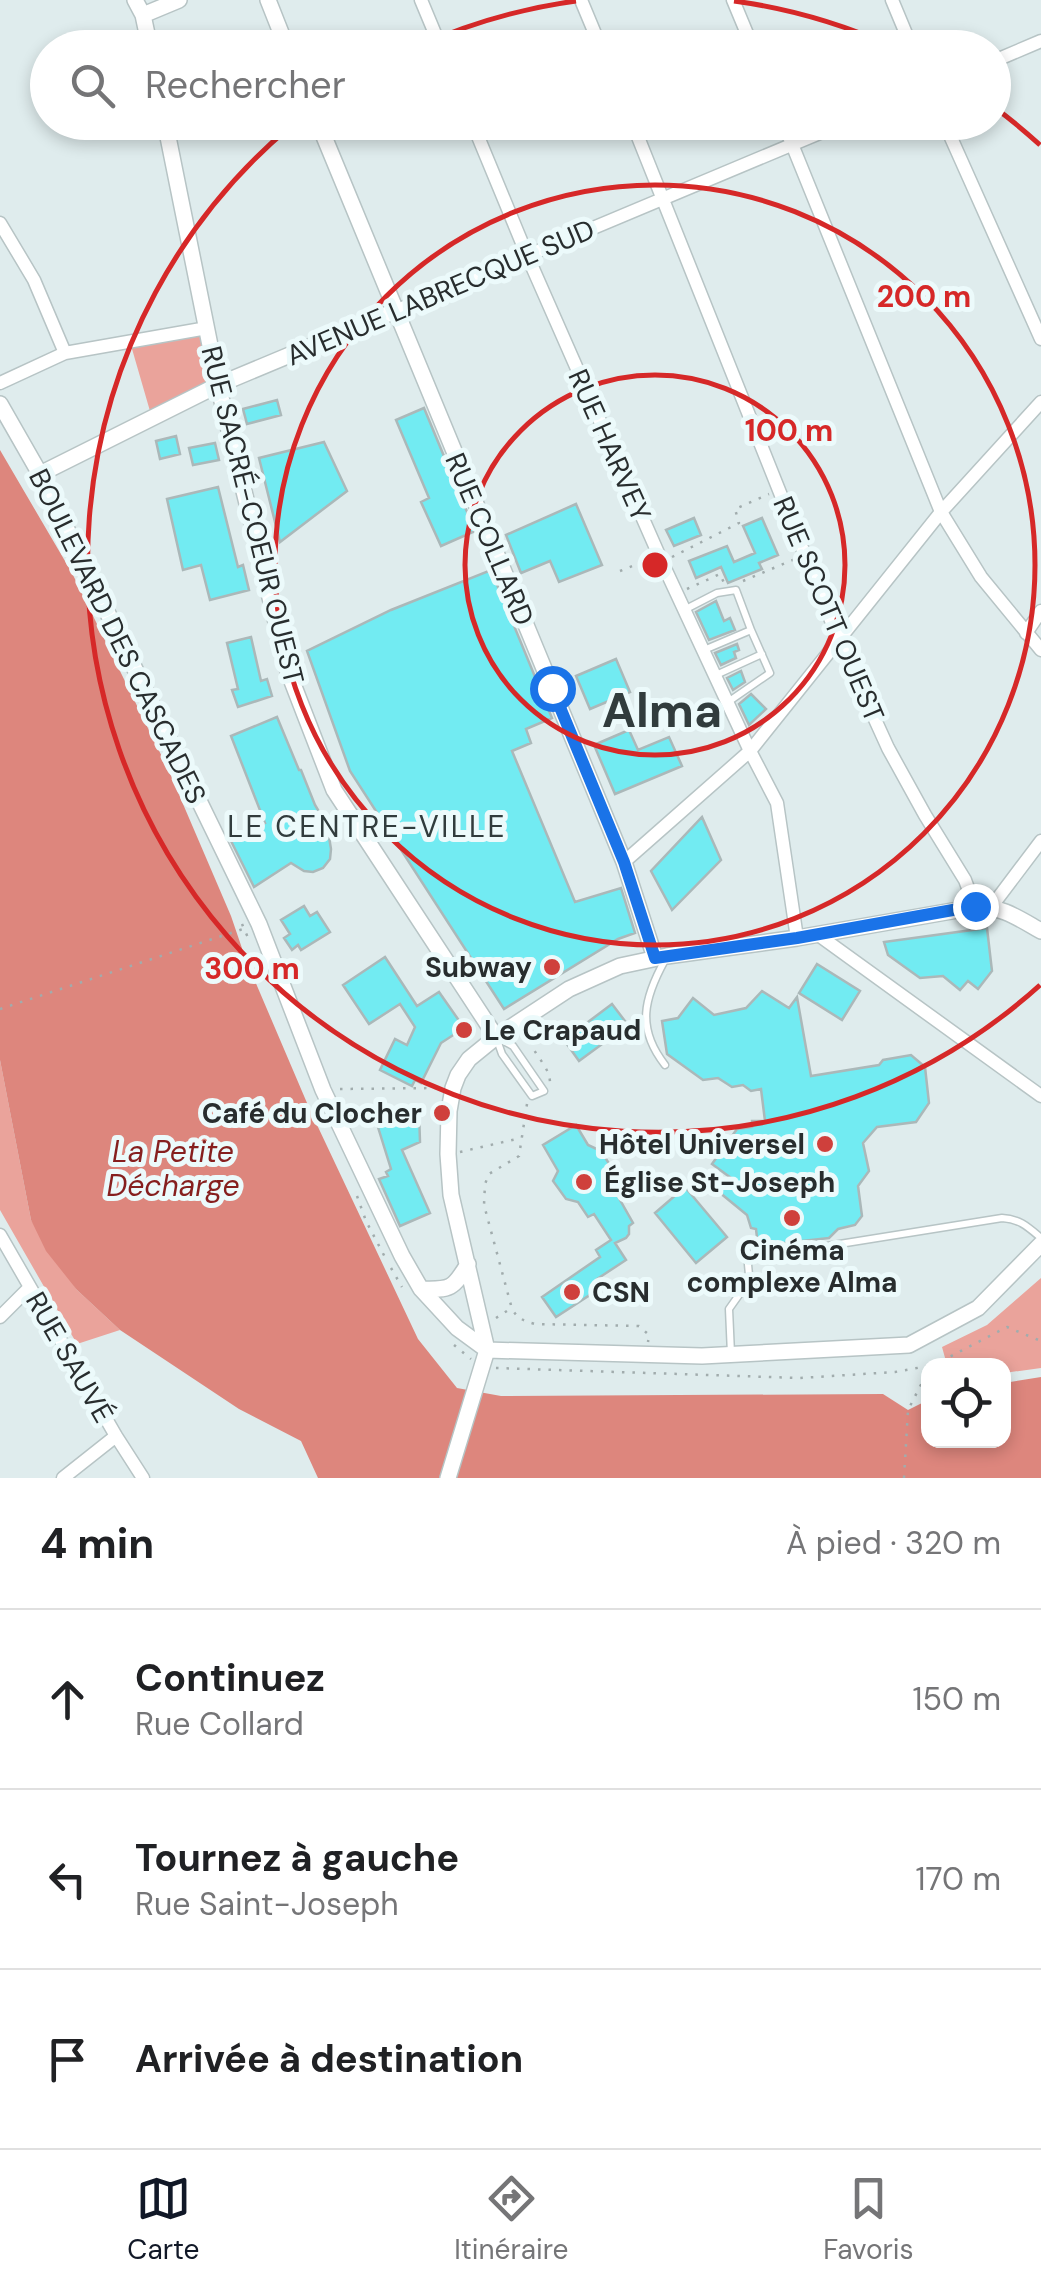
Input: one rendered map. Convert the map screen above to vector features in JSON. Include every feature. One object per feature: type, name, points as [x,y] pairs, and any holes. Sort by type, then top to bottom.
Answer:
[{"type":"street","points":[[135,0],[146,30]]},
{"type":"street","points":[[143,15],[179,0]]},
{"type":"street","points":[[268,0],[280,30]]},
{"type":"street","points":[[422,0],[434,30]]},
{"type":"street","points":[[580,0],[593,30]]},
{"type":"street","points":[[733,0],[745,30]]},
{"type":"street","points":[[892,0],[904,30]]},
{"type":"street","points":[[1011,54],[1041,41]]},
{"type":"street","name":"RUE SACRÉ-COEUR OUEST","points":[[169,140],[218,385],[288,672],[334,790],[496,1037]]},
{"type":"street","name":"RUE COLLARD","points":[[325,140],[661,957]]},
{"type":"street","name":"RUE HARVEY","points":[[479,140],[662,562],[778,808],[797,938]]},
{"type":"street","name":"RUE SCOTT OUEST","points":[[640,140],[838,638],[888,748],[965,880],[975,906]]},
{"type":"street","points":[[791,140],[941,512],[981,577],[1041,650]]},
{"type":"street","name":"AVENUE LABRECQUE SUD","points":[[40,474],[218,385],[805,140]]},
{"type":"street","points":[[952,140],[1041,340]]},
{"type":"street","points":[[0,223],[34,280],[65,353]]},
{"type":"street","points":[[0,383],[65,353],[206,328]]},
{"type":"street","points":[[624,862],[750,751],[941,512],[1041,402]]},
{"type":"street","name":"BOULEVARD DES CASCADES","points":[[0,404],[40,474],[259,924],[322,1090],[402,1256],[421,1289],[457,1328],[488,1350]]},
{"type":"street","points":[[1026,633],[1041,612]]},
{"type":"street","points":[[992,906],[1041,841]]},
{"type":"street","points":[[448,1478],[488,1350],[451,1196],[448,1154],[448,1111],[453,1088],[469,1060],[496,1037],[569,989],[620,966],[975,906],[992,906],[1041,932]]},
{"type":"street","points":[[817,934],[1041,1096]]},
{"type":"street","name":"RUE SAUVÉ","points":[[0,1235],[143,1478]]},
{"type":"street","points":[[488,1350],[702,1356],[909,1345],[978,1308],[1041,1241]]},
{"type":"street","points":[[421,1289],[445,1290],[456,1284],[468,1264]]},
{"type":"street","points":[[0,1316],[30,1287]]},
{"type":"street","points":[[63,1478],[116,1436]]},
{"type":"lane","points":[[684,610],[717,593],[736,590],[770,673],[727,702]]},
{"type":"lane","points":[[703,650],[752,630]]},
{"type":"lane","points":[[715,676],[762,654]]},
{"type":"lane","points":[[661,957],[647,998],[646,1018],[652,1049],[665,1065]]},
{"type":"lane","points":[[496,1037],[513,1046],[544,1091],[532,1096],[502,1054],[496,1037]]},
{"type":"lane","points":[[777,1254],[1002,1218],[1022,1222],[1041,1241]]},
{"type":"lane","points":[[731,1355],[729,1309],[749,1275],[746,1242]]},
{"type":"path","points":[[662,562],[739,523],[735,509],[780,490]]},
{"type":"path","points":[[742,582],[805,555]]},
{"type":"path","points":[[620,571],[646,560]]},
{"type":"path","points":[[698,584],[720,574],[726,588]]},
{"type":"path","points":[[0,1009],[259,924]]},
{"type":"path","points":[[534,1027],[529,1036],[531,1046],[550,1078],[543,1089]]},
{"type":"path","points":[[322,1090],[453,1088]]},
{"type":"path","points":[[532,1096],[527,1104],[520,1156],[489,1174],[483,1194],[512,1309],[523,1321],[535,1324],[639,1326],[649,1335],[647,1355]]},
{"type":"path","points":[[448,1154],[522,1138]]},
{"type":"path","points":[[482,1323],[492,1322],[512,1309]]},
{"type":"path","points":[[949,1358],[1007,1327],[1041,1341]]},
{"type":"path","points":[[482,1368],[800,1378],[921,1369]]},
{"type":"path","points":[[904,1478],[908,1410],[921,1385]]},
{"type":"shaded area","points":[[207,328],[218,385],[152,418],[130,342]]},
{"type":"shaded area","points":[[0,1060],[31,1220],[77,1290],[120,1330],[77,1344],[0,1210]]},
{"type":"shaded area","points":[[1041,1278],[1041,1368],[1011,1372],[1011,1358],[945,1358],[942,1347],[987,1325]]},
{"type":"water","name":"La Petite Décharge","points":[[0,450],[72,573],[168,769],[310,1110],[418,1339],[457,1388],[501,1396],[883,1394],[908,1410],[921,1404],[921,1448],[1011,1448],[1011,1382],[1041,1377],[1041,1478],[318,1478],[301,1441],[239,1409],[120,1330],[77,1290],[46,1251],[31,1220],[0,1060]]},
{"type":"building","points":[[277,400],[281,415],[247,424],[243,409]]},
{"type":"building","points":[[424,408],[475,531],[441,546],[421,502],[429,498],[396,420]]},
{"type":"building","points":[[176,436],[180,454],[160,459],[156,441]]},
{"type":"building","points":[[324,442],[347,491],[280,542],[259,458]]},
{"type":"building","points":[[215,443],[219,460],[193,465],[189,448]]},
{"type":"building","points":[[218,487],[238,567],[243,565],[249,590],[210,600],[201,565],[183,570],[167,499]]},
{"type":"building","points":[[576,504],[602,565],[559,582],[550,561],[521,573],[506,535]]},
{"type":"building","points":[[694,518],[701,535],[674,546],[666,530]]},
{"type":"building","points":[[762,518],[778,555],[759,563],[762,569],[728,583],[721,567],[696,578],[689,561],[727,546],[734,562],[755,553],[743,526]]},
{"type":"building","points":[[491,570],[552,718],[526,729],[531,743],[512,751],[575,902],[621,888],[635,933],[618,939],[504,1009],[350,771],[307,651],[391,610]]},
{"type":"building","points":[[716,601],[724,621],[730,618],[735,630],[709,640],[696,612]]},
{"type":"building","points":[[251,637],[261,681],[267,679],[272,696],[238,707],[232,690],[238,689],[227,643]]},
{"type":"building","points":[[737,644],[736,658],[721,665],[715,653]]},
{"type":"building","points":[[616,659],[630,692],[590,709],[576,676]]},
{"type":"building","points":[[741,671],[745,682],[733,690],[727,678]]},
{"type":"building","points":[[751,694],[766,709],[749,725],[739,704]]},
{"type":"building","points":[[277,717],[315,805],[333,835],[329,837],[330,859],[313,872],[291,863],[254,887],[229,837],[265,823],[231,736]]},
{"type":"building","points":[[629,730],[638,750],[669,737],[682,766],[615,794],[594,745]]},
{"type":"building","points":[[702,817],[721,860],[672,910],[651,871]]},
{"type":"building","points":[[304,906],[310,916],[317,912],[330,932],[301,950],[298,945],[292,950],[284,938],[290,934],[281,920]]},
{"type":"building","points":[[987,928],[992,971],[978,989],[968,981],[960,990],[943,976],[920,978],[888,955],[884,942]]},
{"type":"building","points":[[385,957],[417,1006],[439,992],[460,1022],[461,1030],[441,1043],[421,1083],[415,1080],[412,1086],[380,1070],[395,1039],[407,1045],[415,1027],[400,1004],[369,1024],[343,985]]},
{"type":"building","points":[[817,964],[860,991],[842,1020],[799,993]]},
{"type":"building","points":[[762,991],[789,1008],[797,997],[811,1076],[879,1065],[883,1060],[911,1055],[925,1067],[929,1103],[916,1122],[877,1127],[863,1143],[869,1171],[858,1186],[862,1216],[855,1225],[838,1229],[829,1238],[758,1246],[756,1229],[751,1228],[747,1215],[719,1192],[731,1178],[712,1164],[737,1129],[752,1127],[752,1121],[765,1121],[761,1089],[732,1087],[718,1078],[703,1080],[667,1054],[662,1021],[678,1018],[693,998],[714,1015],[746,1008]]},
{"type":"building","points":[[612,1004],[628,1025],[579,1061],[564,1040]]},
{"type":"building","points":[[394,1111],[419,1111],[420,1142],[402,1150],[430,1213],[400,1226],[379,1179],[388,1176],[386,1172],[391,1169],[377,1124],[390,1118]]},
{"type":"building","name":"Église St-Joseph","points":[[576,1125],[588,1145],[601,1151],[615,1173],[611,1184],[633,1223],[626,1238],[615,1243],[626,1260],[597,1279],[602,1287],[556,1317],[542,1297],[600,1257],[596,1250],[611,1240],[594,1214],[588,1217],[578,1202],[566,1199],[553,1181],[558,1171],[543,1145]]},
{"type":"building","points":[[685,1187],[727,1237],[696,1263],[655,1213]]},
{"type":"place","name":"Subway","points":[[552,967]]},
{"type":"place","name":"Le Crapaud","points":[[464,1030]]},
{"type":"place","name":"Café du Clocher","points":[[442,1113]]},
{"type":"place","name":"Hôtel Universel","points":[[825,1144]]},
{"type":"place","name":"Église St-Joseph","points":[[584,1182]]},
{"type":"place","name":"Cinéma complexe Alma","points":[[792,1218]]},
{"type":"place","name":"CSN","points":[[572,1292]]},
{"type":"district","name":"Alma","points":[[662,710]]},
{"type":"district","name":"LE CENTRE-VILLE","points":[[367,827]]},
{"type":"route","points":[[552,688],[624,862],[655,958],[797,938],[975,906]]}]
